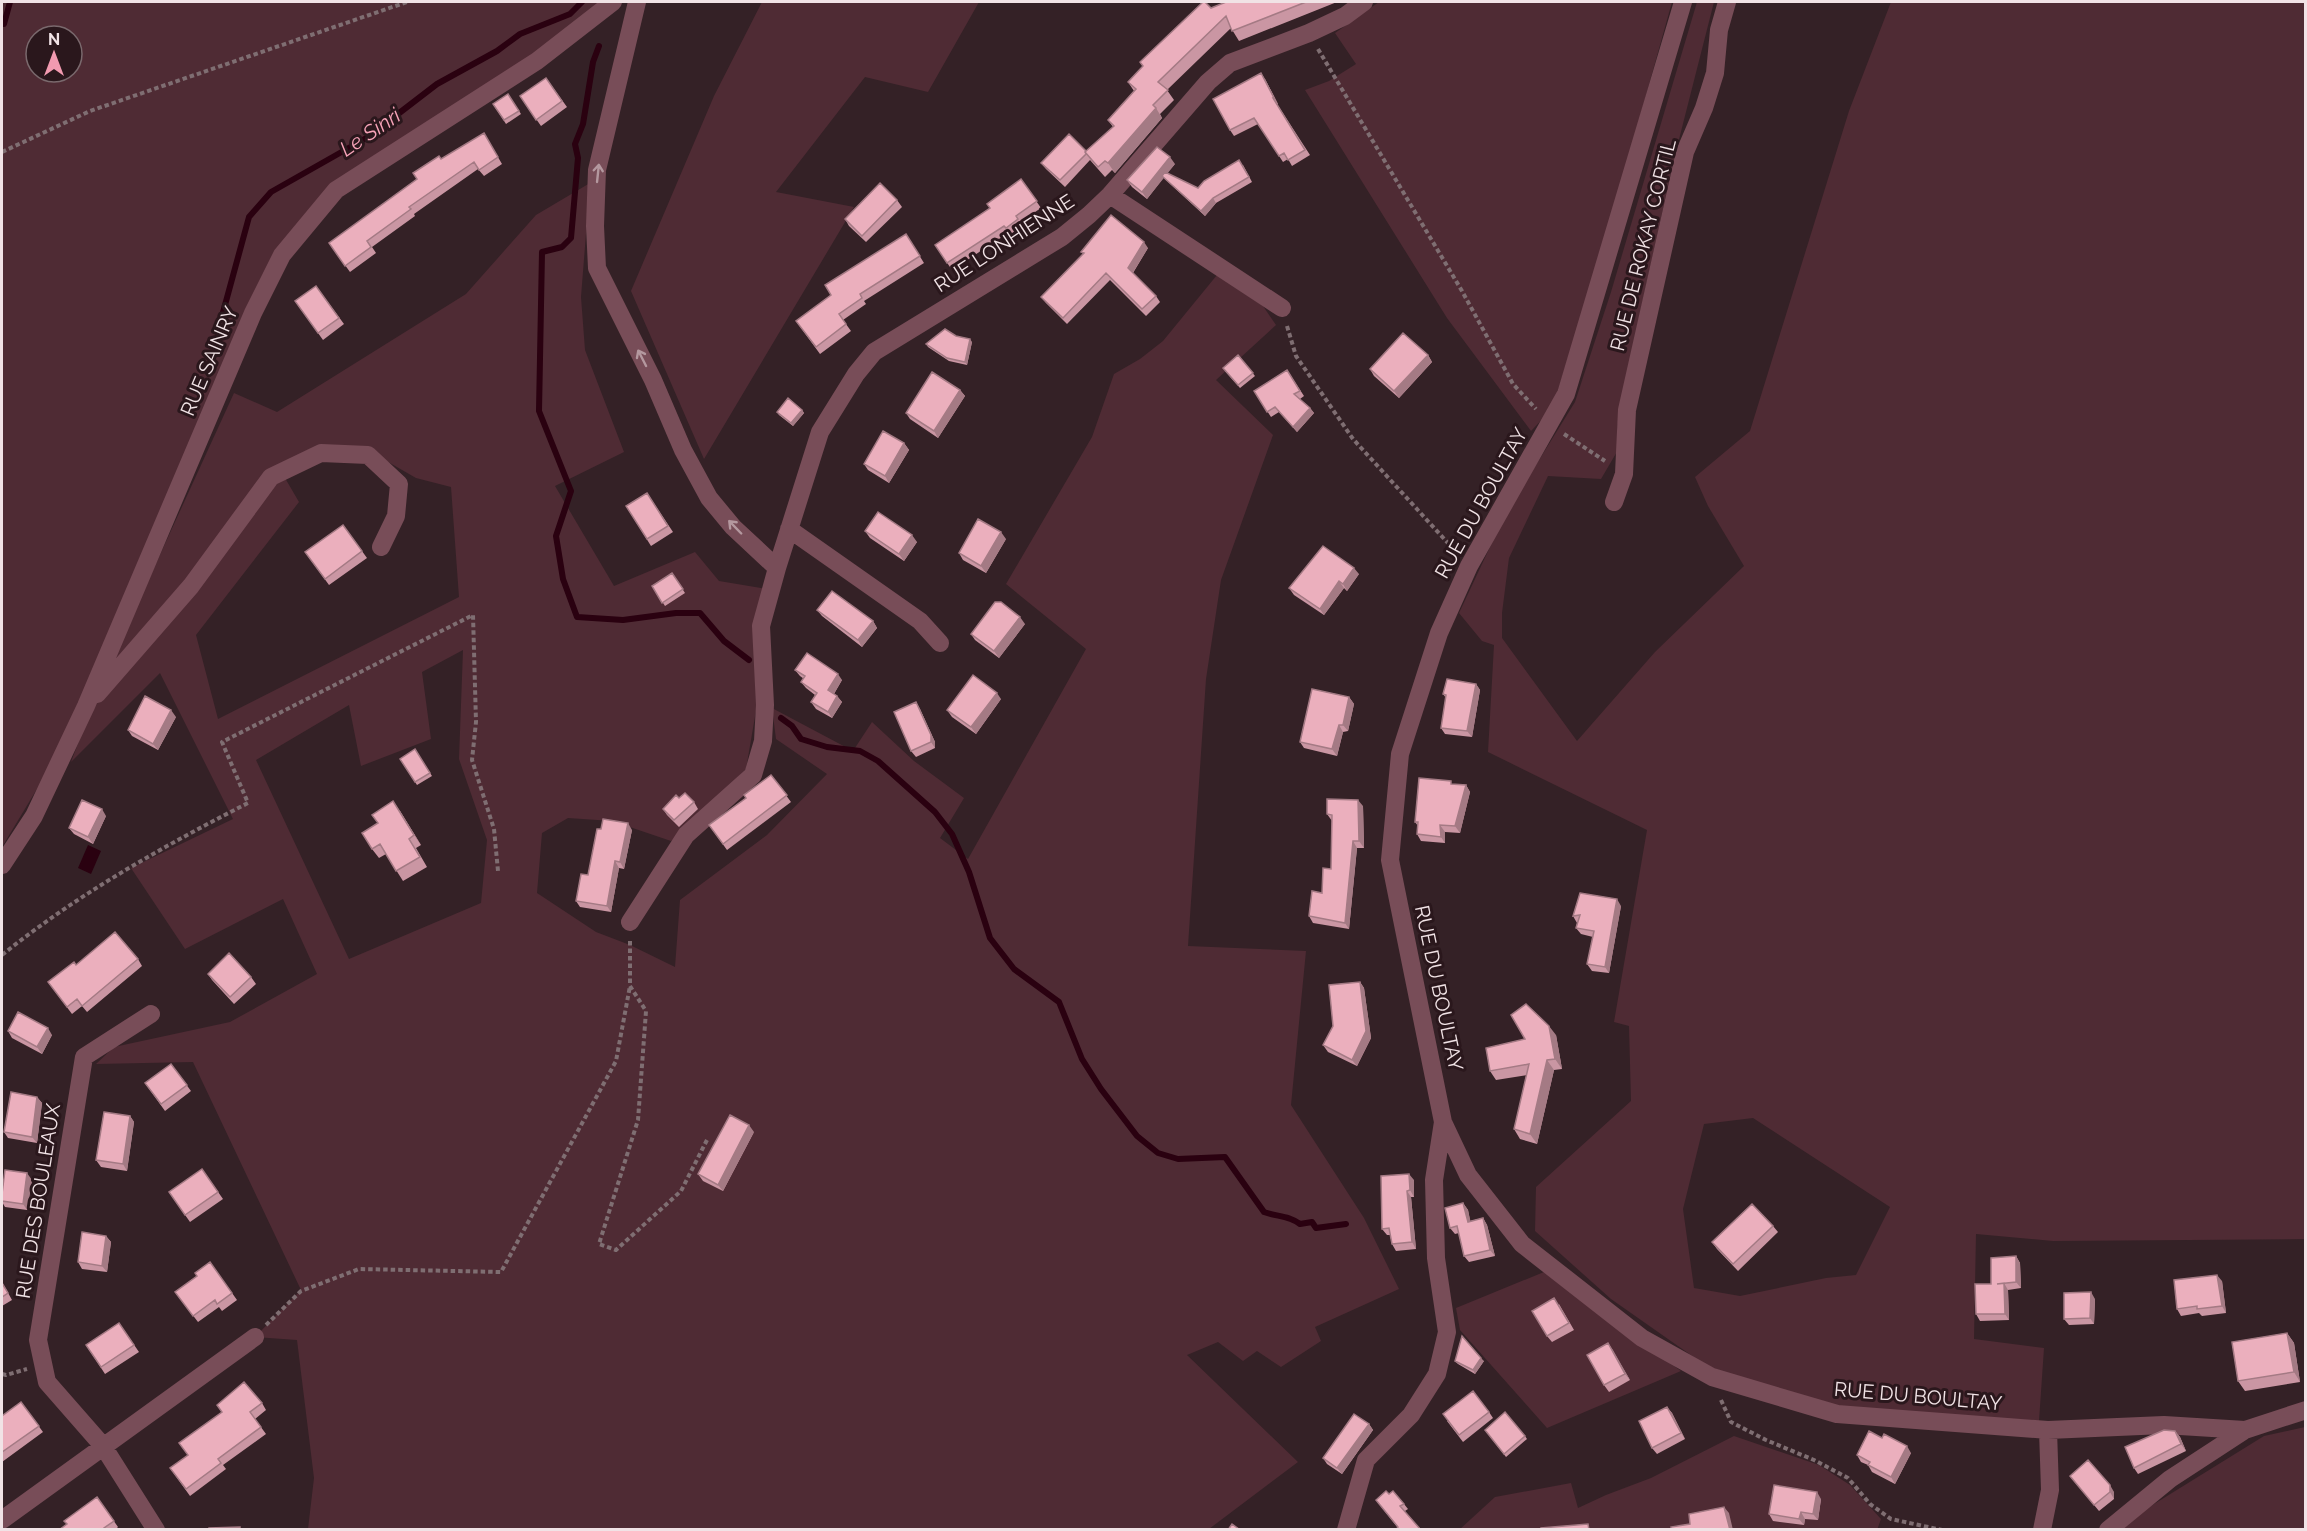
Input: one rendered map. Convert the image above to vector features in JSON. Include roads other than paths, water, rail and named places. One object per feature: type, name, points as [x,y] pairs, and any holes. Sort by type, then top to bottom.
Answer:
[{"type":"street","name":"RUE SAINRY","points":[[2,865],[34,816],[86,706],[253,314],[282,255],[336,190],[537,61],[613,2]]},
{"type":"street","points":[[637,2],[597,170],[597,268],[653,380],[683,450],[709,498],[733,527],[777,568]]},
{"type":"street","name":"RUE LONHIENNE","points":[[630,922],[686,835],[753,776],[762,741],[765,705],[761,626],[820,432],[856,374],[874,352],[1062,237],[1089,215],[1110,195],[1208,82],[1230,63],[1309,33],[1345,16],[1364,2]]},
{"type":"street","name":"RUE DU BOULTAY","points":[[1683,2],[1566,394],[1469,566],[1439,633],[1400,754],[1390,860],[1443,1122],[1468,1175],[1522,1244],[1642,1338],[1712,1377],[1837,1414],[2048,1430],[2164,1425],[2245,1430]]},
{"type":"street","name":"RUE DE ROKAY CORTIL","points":[[1614,502],[1624,474],[1627,410],[1685,152],[1704,108],[1715,73],[1719,30],[1727,2]]},
{"type":"street","points":[[1110,195],[1282,308]]},
{"type":"street","points":[[86,706],[191,586],[271,477],[321,453],[368,455],[399,484],[396,516],[381,547]]},
{"type":"street","points":[[789,529],[920,621],[940,643]]},
{"type":"street","name":"RUE DES BOULEAUX","points":[[151,1014],[84,1057],[38,1340],[47,1382],[103,1446],[156,1530]]},
{"type":"street","points":[[1346,1530],[1366,1460],[1411,1415],[1437,1374],[1447,1332],[1436,1258],[1434,1180],[1443,1122]]},
{"type":"street","points":[[2,1520],[255,1336]]},
{"type":"street","points":[[2108,1530],[2170,1479],[2245,1430],[2306,1410]]},
{"type":"street","points":[[2042,1530],[2050,1490],[2048,1430]]},
{"type":"waterway","points":[[2,24],[4,24],[10,2]]},
{"type":"waterway","name":"Le Sinri","points":[[222,316],[249,217],[271,192],[368,137],[437,84],[497,51],[520,34],[570,14],[582,2]]},
{"type":"waterway","points":[[599,46],[593,62],[583,124],[575,144],[578,158],[571,238],[562,247],[542,252],[539,411],[571,491],[556,536],[563,579],[577,617],[623,620],[676,613],[700,613],[724,641],[749,660]]},
{"type":"waterway","points":[[781,718],[792,726],[801,739],[827,747],[860,751],[878,761],[935,812],[952,834],[969,872],[990,938],[1014,969],[1059,1002],[1082,1059],[1101,1089],[1137,1136],[1158,1153],[1178,1159],[1225,1157],[1264,1212],[1300,1224],[1312,1222],[1316,1228],[1346,1224]]}]
